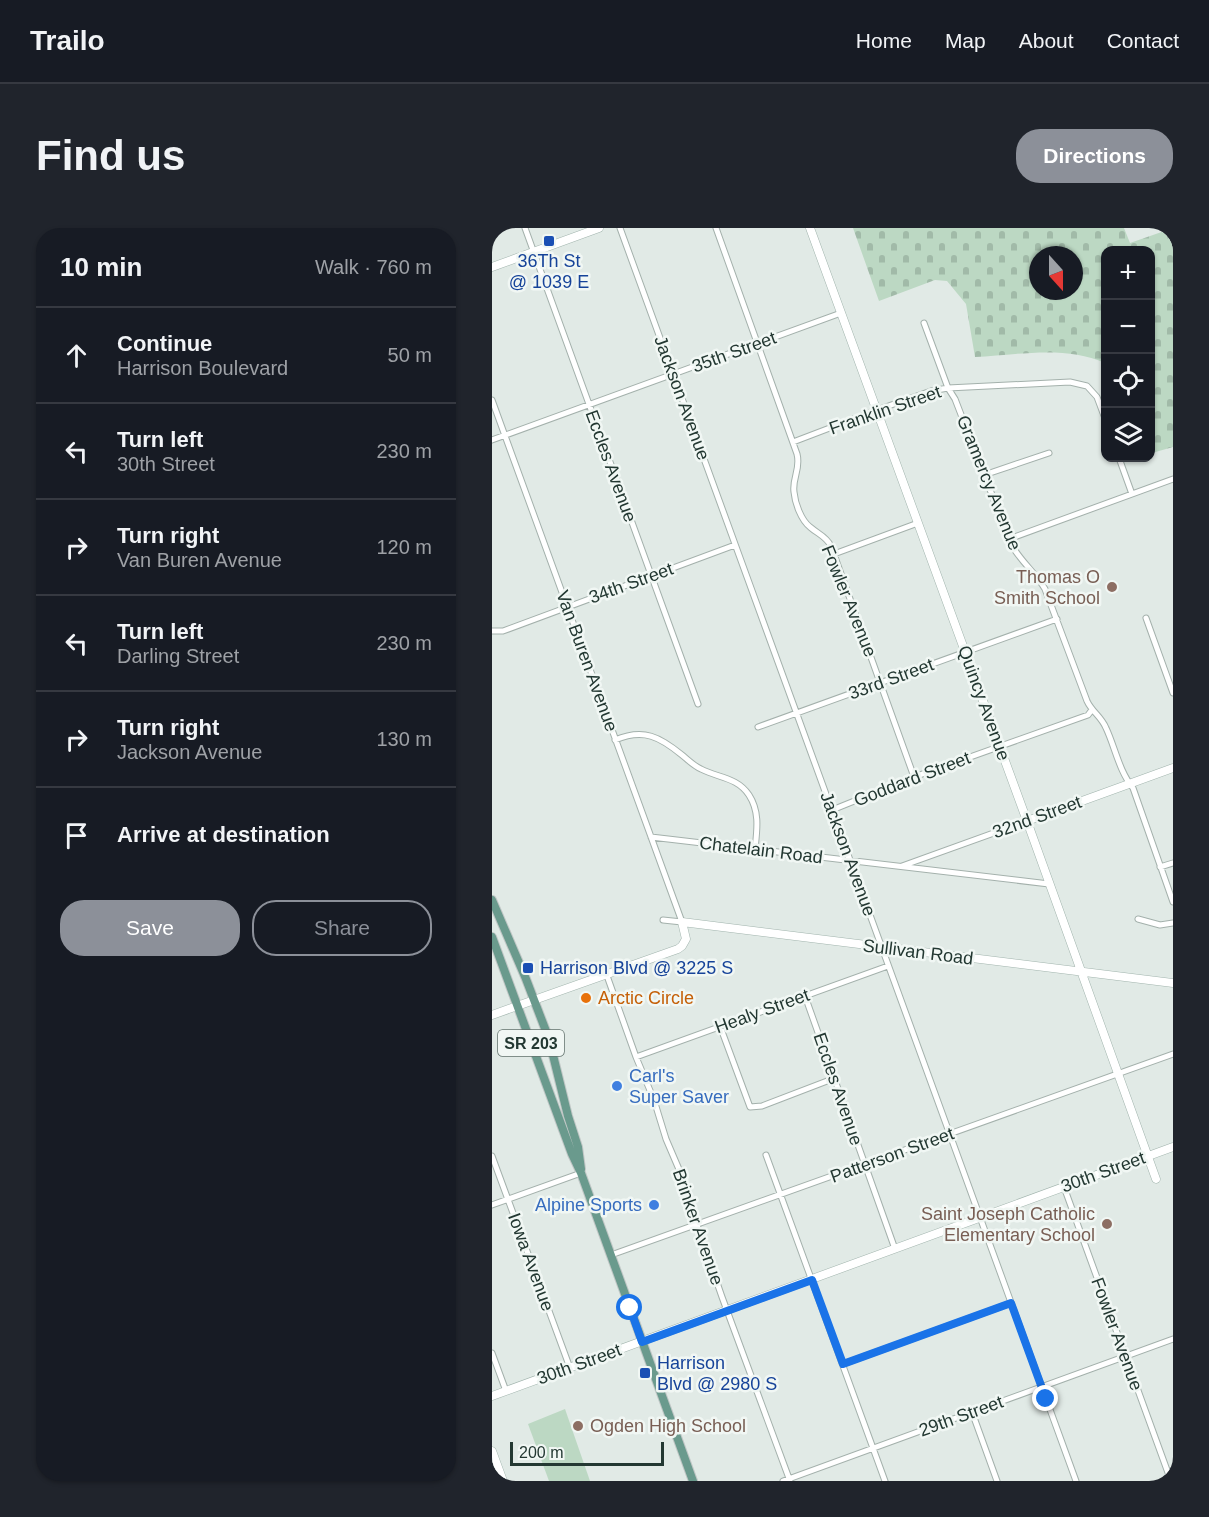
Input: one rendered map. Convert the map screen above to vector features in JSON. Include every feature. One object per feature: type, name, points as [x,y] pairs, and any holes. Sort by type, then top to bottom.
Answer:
[{"type":"main road","name":"SR 203","points":[[492,900],[551,1047],[576,1139],[581,1173]]},
{"type":"main road","name":"SR 203","points":[[492,937],[693,1481]]},
{"type":"street","name":"Eccles Avenue","points":[[525,228],[698,704]]},
{"type":"street","points":[[492,267],[599,228]]},
{"type":"street","name":"Jackson Avenue","points":[[620,228],[1076,1481]]},
{"type":"street","name":"Fowler Avenue","points":[[716,228],[793,442],[799,464],[794,484],[795,499],[804,520],[825,538],[834,554],[914,777]]},
{"type":"street","name":"Quincy Avenue","points":[[810,228],[1156,1179]]},
{"type":"street","name":"35th Street","points":[[492,440],[841,313]]},
{"type":"street","name":"Gramercy Avenue","points":[[924,322],[1009,539],[1022,562],[1045,589],[1087,701],[1092,711],[1106,727],[1126,778],[1133,788],[1173,902]]},
{"type":"street","name":"Franklin Street","points":[[793,442],[931,391],[948,388],[1070,382],[1087,386],[1097,397],[1101,408]]},
{"type":"street","name":"Van Buren Avenue","points":[[492,400],[682,922]]},
{"type":"street","points":[[984,475],[1049,453]]},
{"type":"street","points":[[1120,462],[1132,494]]},
{"type":"street","points":[[1009,539],[1173,479]]},
{"type":"street","points":[[834,554],[918,523]]},
{"type":"street","name":"34th Street","points":[[492,631],[503,631],[735,545]]},
{"type":"street","points":[[1146,618],[1173,693]]},
{"type":"street","name":"33rd Street","points":[[758,728],[1057,619]]},
{"type":"street","name":"Goddard Street","points":[[832,810],[914,777],[1088,715],[1092,711]]},
{"type":"street","points":[[615,740],[632,735],[655,737],[670,745],[699,769],[727,778],[742,787],[753,801],[756,812],[755,849]]},
{"type":"street","name":"32nd Street","points":[[900,867],[1173,768]]},
{"type":"street","name":"Chatelain Road","points":[[651,837],[1049,884]]},
{"type":"street","points":[[1160,867],[1173,863]]},
{"type":"street","points":[[1138,919],[1160,925],[1173,923]]},
{"type":"street","name":"Sullivan Road","points":[[663,920],[1173,983]]},
{"type":"street","points":[[492,1015],[682,946],[686,939],[682,922]]},
{"type":"street","name":"Healy Street","points":[[636,1057],[888,966]]},
{"type":"street","name":"Brinker Avenue","points":[[606,974],[654,1100],[666,1140],[687,1188],[697,1225],[788,1480]]},
{"type":"street","name":"Eccles Avenue","points":[[805,996],[895,1249]]},
{"type":"street","points":[[720,1026],[750,1107],[762,1106],[835,1078]]},
{"type":"street","name":"Patterson Street","points":[[611,1255],[1173,1054]]},
{"type":"street","name":"30th Street","points":[[492,1396],[1173,1147]]},
{"type":"street","points":[[766,1155],[885,1481]]},
{"type":"street","name":"Iowa Avenue","points":[[492,1156],[570,1368]]},
{"type":"street","points":[[492,1205],[581,1173]]},
{"type":"street","name":"Fowler Avenue","points":[[1064,1186],[1171,1481]]},
{"type":"street","points":[[843,1364],[1011,1303]]},
{"type":"street","name":"29th Street","points":[[788,1480],[1173,1339]]},
{"type":"street","points":[[492,1353],[506,1391]]},
{"type":"street","points":[[972,1412],[997,1481]]},
{"type":"street","points":[[492,1451],[503,1481]]},
{"type":"green space","points":[[853,228],[1124,228],[1130,243],[1173,228],[1173,447],[1155,452],[1155,246],[1101,246],[1101,361],[1074,354],[1041,352],[975,357],[966,304],[947,281],[935,280],[879,301]]},
{"type":"green space","points":[[565,1409],[590,1481],[549,1481],[528,1424]]},
{"type":"place","name":"36Th St @ 1039 E","points":[[549,241]]},
{"type":"place","name":"Thomas O Smith School","points":[[1112,587]]},
{"type":"place","name":"Harrison Blvd @ 3225 S","points":[[528,968]]},
{"type":"place","name":"Arctic Circle","points":[[586,998]]},
{"type":"place","name":"Carl's Super Saver","points":[[617,1086]]},
{"type":"place","name":"Alpine Sports","points":[[654,1205]]},
{"type":"place","name":"Saint Joseph Catholic Elementary School","points":[[1107,1224]]},
{"type":"place","name":"Harrison Blvd @ 2980 S","points":[[645,1373]]},
{"type":"place","name":"Ogden High School","points":[[578,1426]]},
{"type":"route","points":[[630,1308],[642,1342],[812,1280],[843,1364],[1011,1303],[1046,1399]]}]
